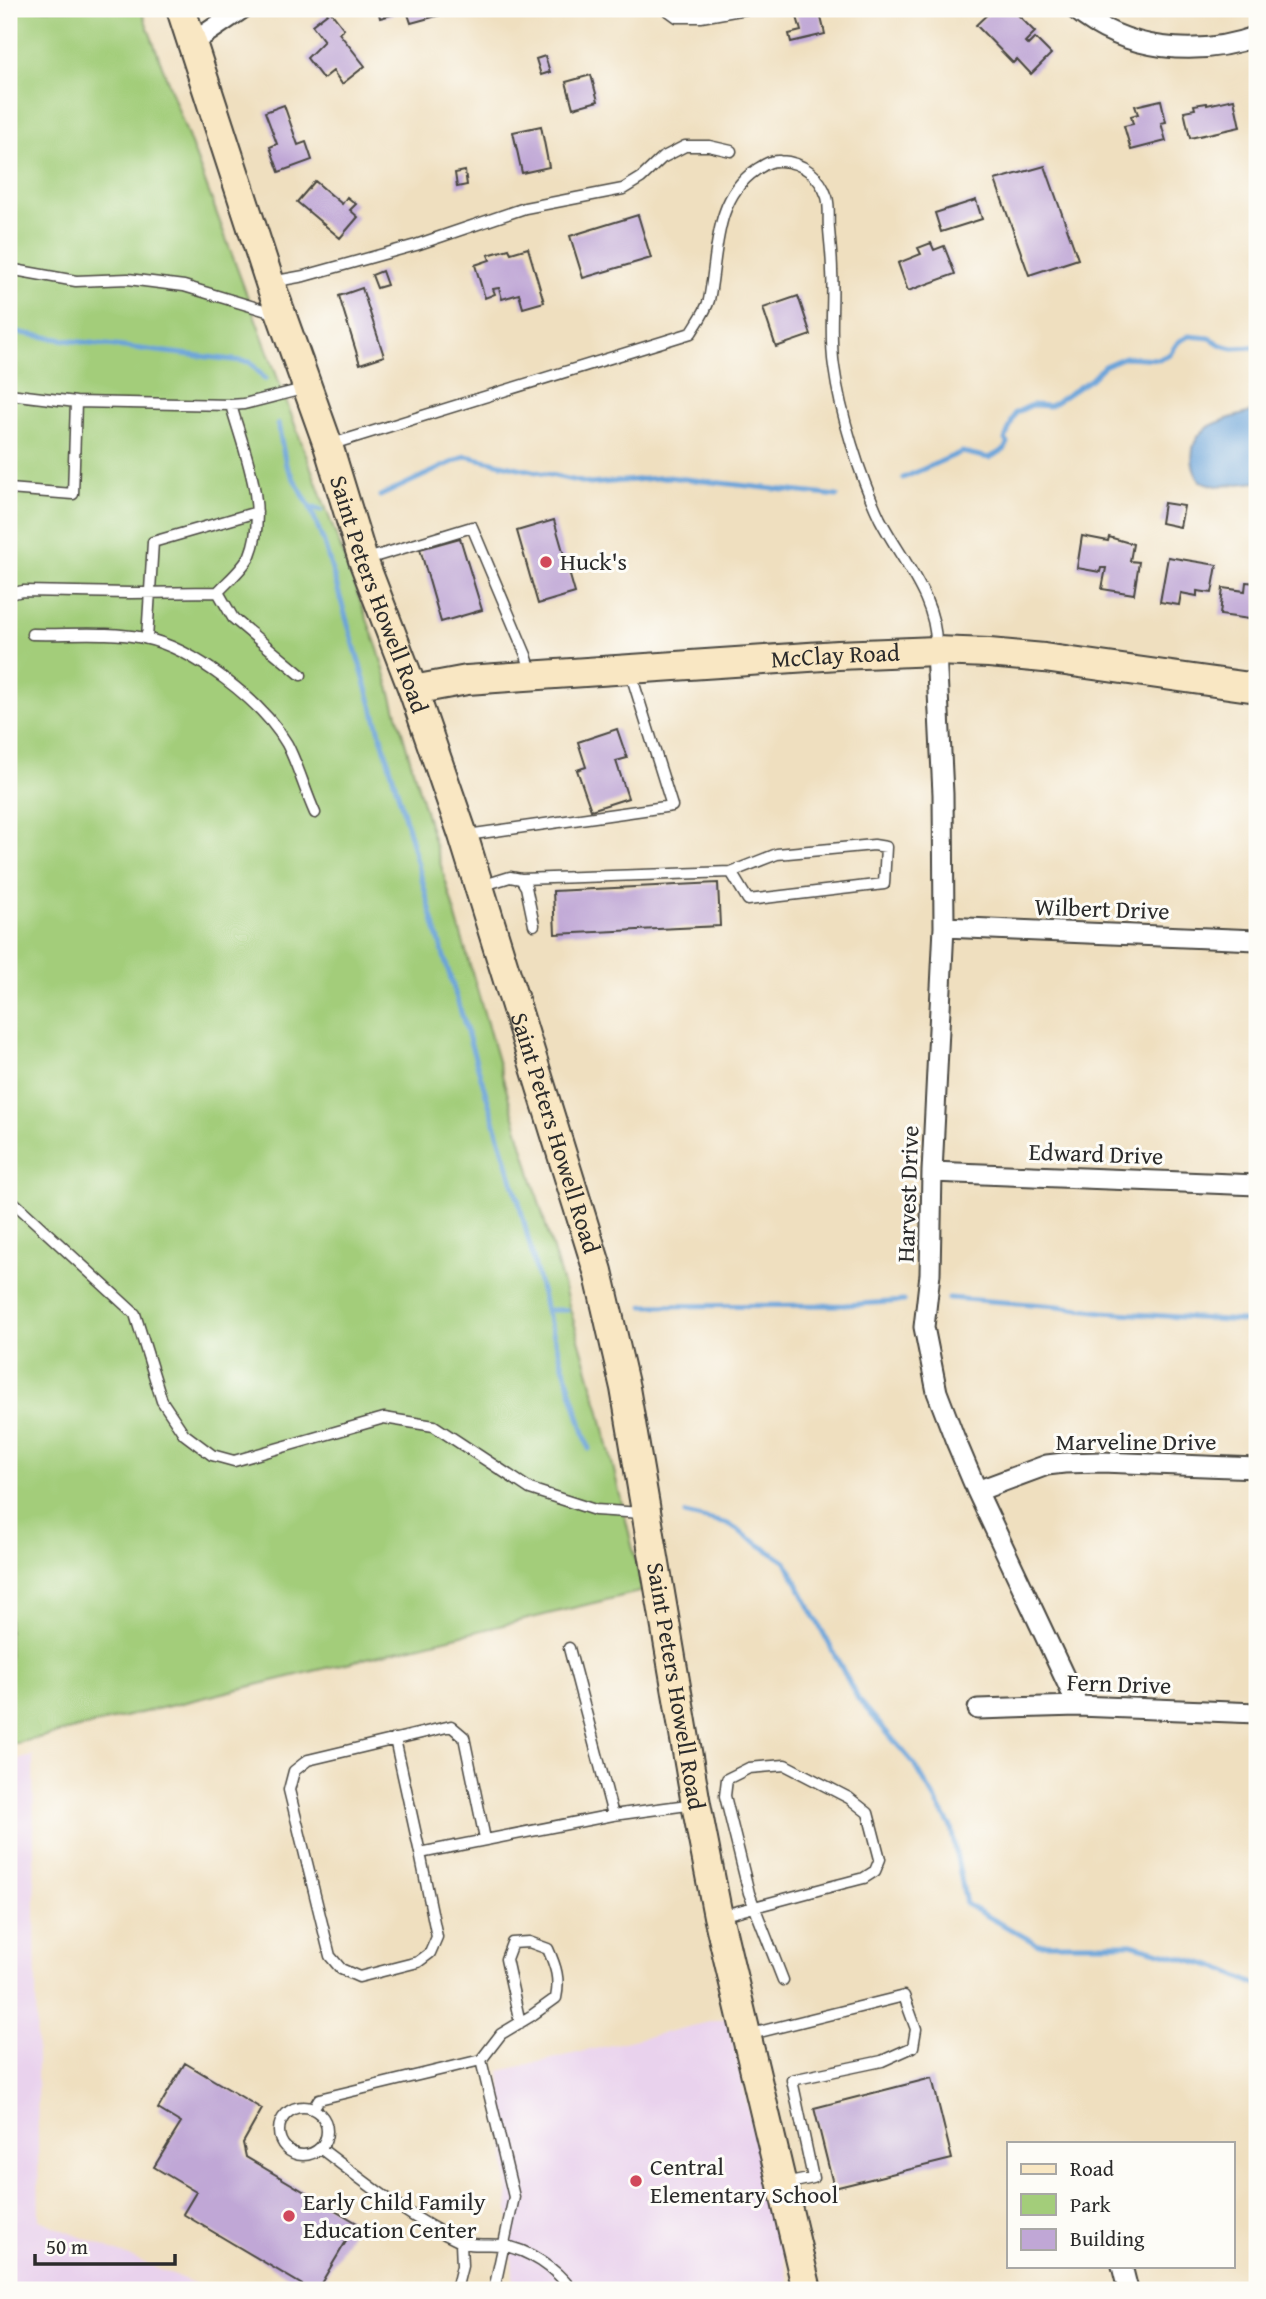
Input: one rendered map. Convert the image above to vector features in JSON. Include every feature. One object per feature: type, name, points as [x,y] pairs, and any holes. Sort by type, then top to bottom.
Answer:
[{"type":"main road","name":"Saint Peters Howell Road","points":[[181,9],[270,283],[328,445],[363,560],[413,690],[463,835],[598,1271],[625,1388],[696,1804],[718,1916],[807,2290]]},
{"type":"main road","name":"McClay Road","points":[[413,690],[467,680],[936,651],[1044,659],[1257,688]]},
{"type":"street","points":[[192,43],[242,9]]},
{"type":"street","points":[[1075,9],[1111,33],[1140,42],[1175,48],[1210,49],[1257,36]]},
{"type":"street","name":"Harvest Drive","points":[[936,651],[943,794],[944,927],[932,1172],[930,1274],[924,1327],[937,1392],[977,1491],[1078,1706]]},
{"type":"street","name":"Wilbert Drive","points":[[944,927],[1257,940]]},
{"type":"street","name":"Edward Drive","points":[[932,1172],[1257,1185]]},
{"type":"street","name":"Marveline Drive","points":[[977,1491],[1047,1465],[1074,1462],[1257,1468]]},
{"type":"street","name":"Fern Drive","points":[[978,1709],[1078,1706],[1257,1713]]},
{"type":"street","points":[[1122,2268],[1128,2290]]},
{"type":"lane","points":[[666,9],[677,16],[689,17],[746,9]]},
{"type":"lane","points":[[270,283],[416,245],[525,208],[623,189],[641,178],[662,158],[685,146],[709,146],[731,151]]},
{"type":"lane","points":[[328,445],[691,333],[708,303],[718,232],[734,194],[746,177],[769,162],[780,161],[803,166],[816,177],[828,199],[834,367],[845,416],[862,474],[880,518],[927,601],[937,630],[936,651]]},
{"type":"lane","points":[[9,269],[76,281],[128,279],[184,286],[284,316]]},
{"type":"lane","points":[[9,394],[76,402],[231,405],[308,388]]},
{"type":"lane","points":[[9,489],[73,494],[76,402]]},
{"type":"lane","points":[[9,594],[23,591],[218,592],[249,557],[258,518],[250,470],[231,405]]},
{"type":"lane","points":[[147,639],[153,542],[257,512]]},
{"type":"lane","points":[[363,560],[472,527],[533,677]]},
{"type":"lane","points":[[218,592],[233,618],[302,675]]},
{"type":"lane","points":[[32,634],[128,636],[147,639],[172,647],[208,666],[236,687],[261,712],[286,744],[314,813]]},
{"type":"lane","points":[[463,835],[672,806],[630,670]]},
{"type":"lane","points":[[478,887],[510,877],[521,879],[731,872],[777,855],[874,845],[886,847],[884,884],[748,900],[731,872]]},
{"type":"lane","points":[[521,879],[526,887],[534,925]]},
{"type":"lane","points":[[9,1198],[135,1314],[162,1401],[184,1434],[212,1455],[234,1461],[384,1418],[434,1426],[530,1489],[595,1510],[646,1514]]},
{"type":"lane","points":[[569,1648],[613,1815]]},
{"type":"lane","points":[[395,1740],[437,1937],[430,1953],[418,1962],[359,1977],[341,1969],[330,1956],[289,1790],[294,1771],[309,1760],[451,1726],[464,1737],[485,1839]]},
{"type":"lane","points":[[718,1916],[755,1907],[864,1878],[875,1871],[880,1859],[868,1813],[849,1798],[785,1765],[748,1768],[727,1779],[725,1796],[749,1893],[755,1907],[783,1980]]},
{"type":"lane","points":[[420,1853],[613,1815],[696,1804]]},
{"type":"lane","points":[[313,2109],[319,2099],[481,2060],[501,2034],[520,2023],[556,1998],[559,1982],[548,1949],[529,1942],[512,1944],[506,1959],[520,2023]]},
{"type":"lane","points":[[747,2035],[904,1996],[916,2029],[913,2047],[882,2061],[793,2080],[813,2178],[782,2184]]},
{"type":"lane","points":[[481,2060],[514,2197],[494,2290]]},
{"type":"lane","points":[[313,2109],[324,2120],[327,2135],[320,2148],[306,2155],[290,2152],[280,2139],[279,2131],[280,2123],[290,2110],[313,2109]]},
{"type":"lane","points":[[320,2148],[395,2204],[461,2243],[503,2245],[535,2258],[557,2271],[572,2290]]},
{"type":"lane","points":[[456,2290],[462,2266],[461,2243]]},
{"type":"shaded area","points":[[33,1756],[39,2220],[211,2290],[9,2290],[9,1761]]},
{"type":"shaded area","name":"Central Elementary School","points":[[727,2018],[791,2290],[514,2290],[500,2071]]},
{"type":"green space","points":[[9,9],[141,9],[378,649],[599,1408],[643,1591],[9,1745]]},
{"type":"water","points":[[1257,410],[1257,482],[1216,486],[1200,481],[1193,466],[1192,454],[1196,440],[1202,432],[1219,422]]},
{"type":"building","points":[[378,9],[443,9],[444,14],[411,23],[407,11],[380,18]]},
{"type":"building","points":[[819,9],[825,34],[791,42],[789,34],[801,31],[796,13]]},
{"type":"building","points":[[993,9],[1012,9],[1035,32],[1025,42],[1028,45],[1035,38],[1051,54],[1031,74],[1017,59],[1013,63],[976,25]]},
{"type":"building","points":[[330,11],[344,29],[339,33],[365,66],[342,84],[333,71],[323,79],[307,58],[324,41],[312,25]]},
{"type":"building","points":[[545,56],[550,72],[541,75],[536,59]]},
{"type":"building","points":[[591,75],[598,101],[573,108],[566,82]]},
{"type":"building","points":[[1234,99],[1240,127],[1190,138],[1184,111],[1195,109],[1194,105]]},
{"type":"building","points":[[1161,100],[1166,122],[1161,123],[1166,141],[1131,150],[1124,126],[1133,124],[1131,116],[1138,114],[1135,106]]},
{"type":"building","points":[[284,105],[298,145],[306,142],[312,160],[279,172],[270,147],[277,144],[265,112]]},
{"type":"building","points":[[541,126],[549,167],[522,173],[513,132]]},
{"type":"building","points":[[1045,166],[1078,259],[1029,275],[995,180]]},
{"type":"building","points":[[465,171],[467,185],[457,187],[455,173]]},
{"type":"building","points":[[315,181],[342,204],[347,197],[356,204],[350,210],[358,217],[340,238],[297,202]]},
{"type":"building","points":[[976,200],[982,219],[941,232],[935,213]]},
{"type":"building","points":[[638,215],[651,258],[583,278],[570,236]]},
{"type":"building","points":[[931,243],[934,250],[944,246],[955,274],[908,291],[898,263],[921,254],[918,248]]},
{"type":"building","points":[[528,248],[544,302],[523,308],[519,294],[502,299],[499,288],[493,289],[495,294],[485,298],[475,265],[490,260],[488,255],[509,249],[511,253]]},
{"type":"building","points":[[382,271],[387,285],[377,288],[372,275]]},
{"type":"building","points":[[362,288],[384,356],[360,364],[339,296]]},
{"type":"building","points":[[798,296],[811,335],[776,347],[763,308]]},
{"type":"building","points":[[1164,503],[1184,506],[1180,527],[1161,523]]},
{"type":"building","name":"Huck's","points":[[554,520],[575,593],[538,604],[517,531]]},
{"type":"building","points":[[1082,536],[1108,541],[1109,537],[1133,544],[1130,561],[1139,562],[1134,594],[1102,589],[1106,568],[1101,568],[1100,572],[1077,568]]},
{"type":"building","points":[[460,538],[482,610],[441,622],[420,549]]},
{"type":"building","points":[[1168,557],[1217,565],[1212,593],[1197,591],[1197,596],[1181,593],[1179,605],[1160,602]]},
{"type":"building","points":[[1246,582],[1257,583],[1257,620],[1220,615],[1223,588],[1245,591]]},
{"type":"building","points":[[617,729],[627,758],[616,761],[628,798],[591,810],[577,770],[586,767],[578,742]]},
{"type":"building","points":[[718,883],[720,926],[555,934],[553,891]]},
{"type":"building","points":[[185,2063],[262,2109],[243,2143],[246,2157],[357,2223],[317,2290],[311,2290],[183,2214],[196,2192],[154,2167],[181,2123],[158,2109]]},
{"type":"building","points":[[932,2078],[952,2159],[834,2188],[814,2108]]},
{"type":"waterway","points":[[9,331],[250,362],[265,379]]},
{"type":"waterway","points":[[903,478],[962,452],[989,458],[1004,450],[1015,413],[1032,405],[1050,406],[1091,379],[1104,366],[1125,357],[1159,359],[1170,354],[1178,342],[1189,336],[1210,338],[1233,348],[1257,347]]},
{"type":"waterway","points":[[278,424],[286,465],[310,507],[324,543],[435,927],[519,1202],[546,1310],[589,1449]]},
{"type":"waterway","points":[[380,496],[466,456],[590,484],[668,477],[837,496]]},
{"type":"waterway","points":[[310,507],[321,510]]},
{"type":"waterway","points":[[949,1298],[1257,1322]]},
{"type":"waterway","points":[[644,1306],[845,1305],[904,1301]]},
{"type":"waterway","points":[[546,1310],[567,1310]]},
{"type":"waterway","points":[[685,1514],[728,1524],[786,1562],[858,1699],[915,1765],[951,1827],[966,1904],[1037,1944],[1131,1944],[1216,1967],[1257,1985]]},
{"type":"place","name":"Huck's","points":[[546,562]]},
{"type":"place","name":"Central Elementary School","points":[[636,2181]]},
{"type":"place","name":"Early Child Family Education Center","points":[[289,2216]]}]
